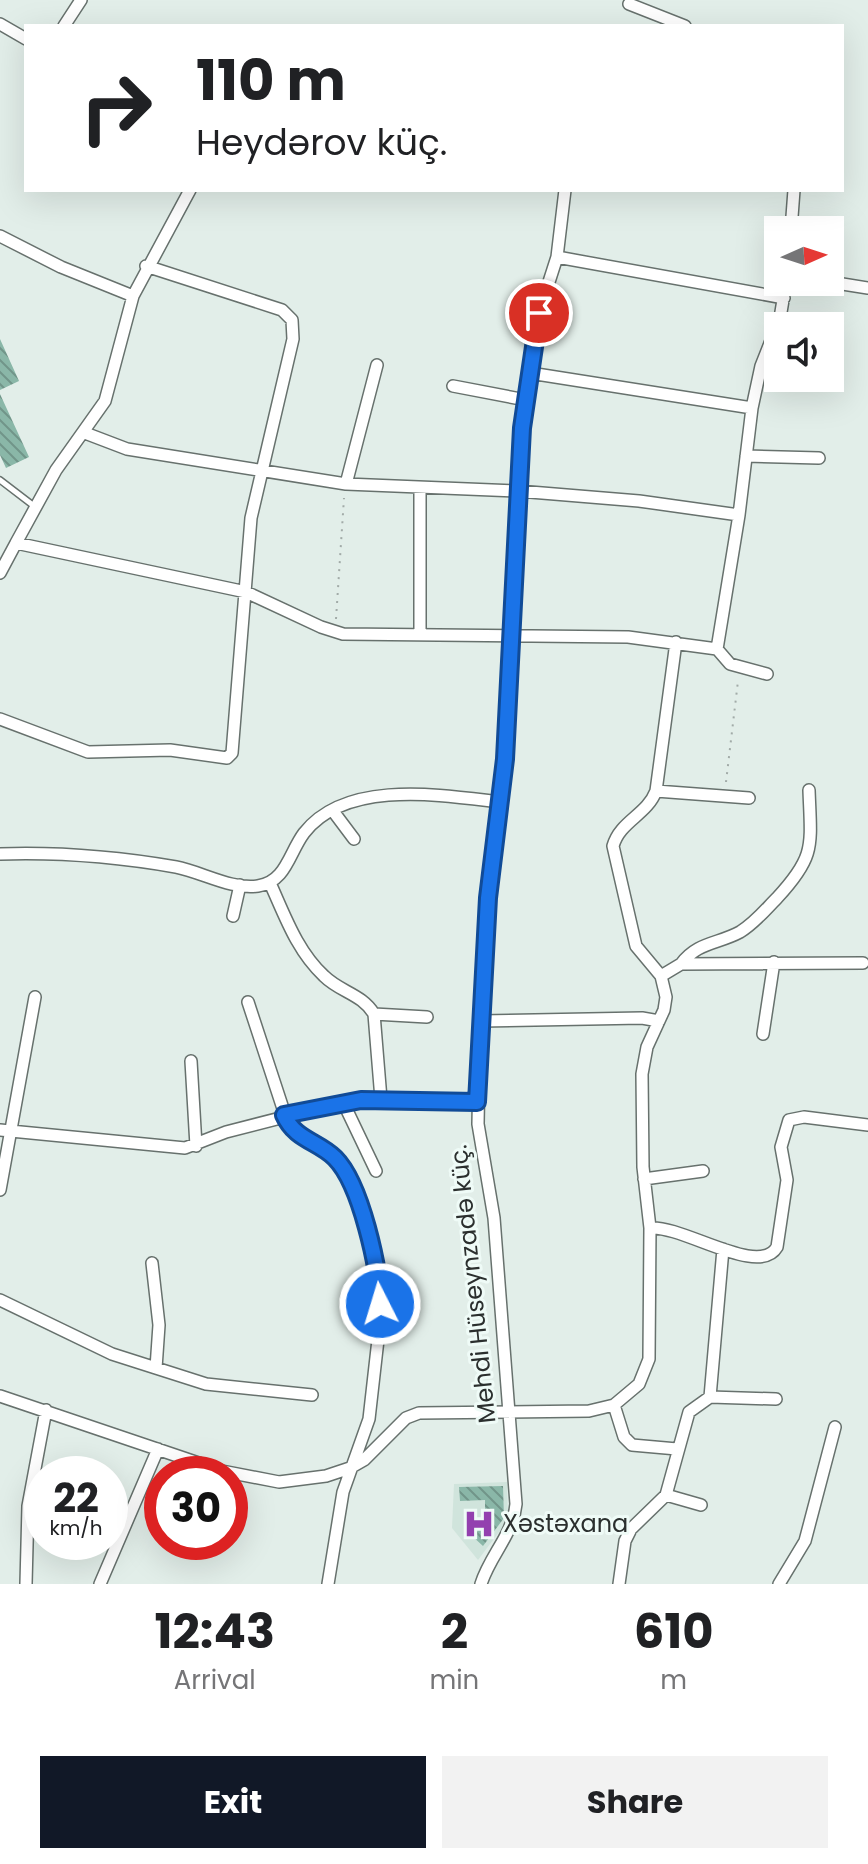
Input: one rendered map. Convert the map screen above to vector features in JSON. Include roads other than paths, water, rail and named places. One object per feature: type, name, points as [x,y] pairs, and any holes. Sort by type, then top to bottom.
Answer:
[{"type":"street","points":[[65,24],[81,0]]},
{"type":"street","points":[[629,4],[680,24]]},
{"type":"street","points":[[0,24],[24,38]]},
{"type":"street","points":[[0,573],[56,470],[105,401],[133,296],[146,266],[189,192]]},
{"type":"street","name":"Mehdi Hüseynzadə küç.","points":[[481,1584],[515,1515],[494,1218],[477,1102],[481,1021],[492,857],[500,802],[526,400],[539,313],[557,257],[565,192]]},
{"type":"street","points":[[792,216],[794,192]]},
{"type":"street","points":[[0,236],[61,267],[133,296]]},
{"type":"street","points":[[557,257],[784,298],[780,318],[761,366],[752,408],[739,515],[717,649]]},
{"type":"street","points":[[0,719],[88,752],[170,750],[227,758],[232,753],[251,518],[293,339],[292,320],[282,310],[146,266]]},
{"type":"street","points":[[844,284],[868,288]]},
{"type":"street","points":[[346,484],[377,365]]},
{"type":"street","points":[[530,373],[752,408]]},
{"type":"street","points":[[453,386],[526,400]]},
{"type":"street","points":[[85,433],[127,449],[346,484],[518,491],[639,501],[739,515]]},
{"type":"street","points":[[746,456],[819,458]]},
{"type":"street","points":[[420,489],[420,635]]},
{"type":"street","points":[[16,543],[246,592],[333,632],[628,637],[717,649],[730,664],[767,674]]},
{"type":"street","points":[[0,1396],[222,1471],[279,1482],[314,1478],[350,1468],[364,1460],[406,1418],[419,1413],[589,1411],[614,1405],[639,1384],[647,1372],[650,1228],[644,1179],[642,1074],[651,1034],[659,1021],[666,997],[661,976],[636,946],[613,846],[622,828],[644,812],[656,791],[676,642]]},
{"type":"street","points":[[661,976],[681,964],[697,947],[739,932],[755,921],[801,872],[811,845],[809,790]]},
{"type":"street","points":[[656,791],[749,798]]},
{"type":"street","points":[[0,854],[49,852],[171,866],[240,885],[270,883],[281,874],[303,834],[333,811],[372,797],[500,802]]},
{"type":"street","points":[[333,811],[354,839]]},
{"type":"street","points":[[270,883],[302,951],[325,977],[367,1003],[374,1014],[381,1099]]},
{"type":"street","points":[[233,916],[240,885]]},
{"type":"street","points":[[763,1034],[774,962]]},
{"type":"street","points":[[681,964],[863,963]]},
{"type":"street","points":[[0,1190],[5,1130],[35,997]]},
{"type":"street","points":[[248,1002],[274,1073],[289,1127],[334,1157],[348,1175],[375,1253],[380,1322],[376,1379],[369,1419],[350,1468],[328,1584]]},
{"type":"street","points":[[374,1014],[427,1017]]},
{"type":"street","points":[[481,1021],[642,1018],[659,1021]]},
{"type":"street","points":[[191,1061],[196,1146]]},
{"type":"street","points":[[5,1130],[172,1148],[196,1146],[226,1132],[343,1102],[381,1099],[477,1102]]},
{"type":"street","points":[[343,1102],[376,1171]]},
{"type":"street","points":[[650,1228],[674,1229],[723,1249],[764,1259],[772,1255],[777,1247],[787,1180],[781,1147],[789,1120],[804,1117],[868,1125]]},
{"type":"street","points":[[644,1179],[703,1171]]},
{"type":"street","points":[[710,1397],[723,1249]]},
{"type":"street","points":[[152,1263],[159,1325],[156,1368]]},
{"type":"street","points":[[0,1300],[112,1354],[206,1384],[312,1395]]},
{"type":"street","points":[[619,1584],[625,1541],[631,1529],[666,1495],[689,1412],[710,1397],[776,1399]]},
{"type":"street","points":[[614,1405],[624,1437],[632,1445],[677,1449]]},
{"type":"street","points":[[39,1584],[27,1584],[28,1506],[46,1410]]},
{"type":"street","points":[[779,1584],[805,1541],[835,1427]]},
{"type":"street","points":[[100,1584],[158,1449]]},
{"type":"street","points":[[666,1495],[701,1505]]},
{"type":"lane","points":[[0,480],[36,507]]},
{"type":"place","name":"Xəstəxana","points":[[479,1524]]}]
